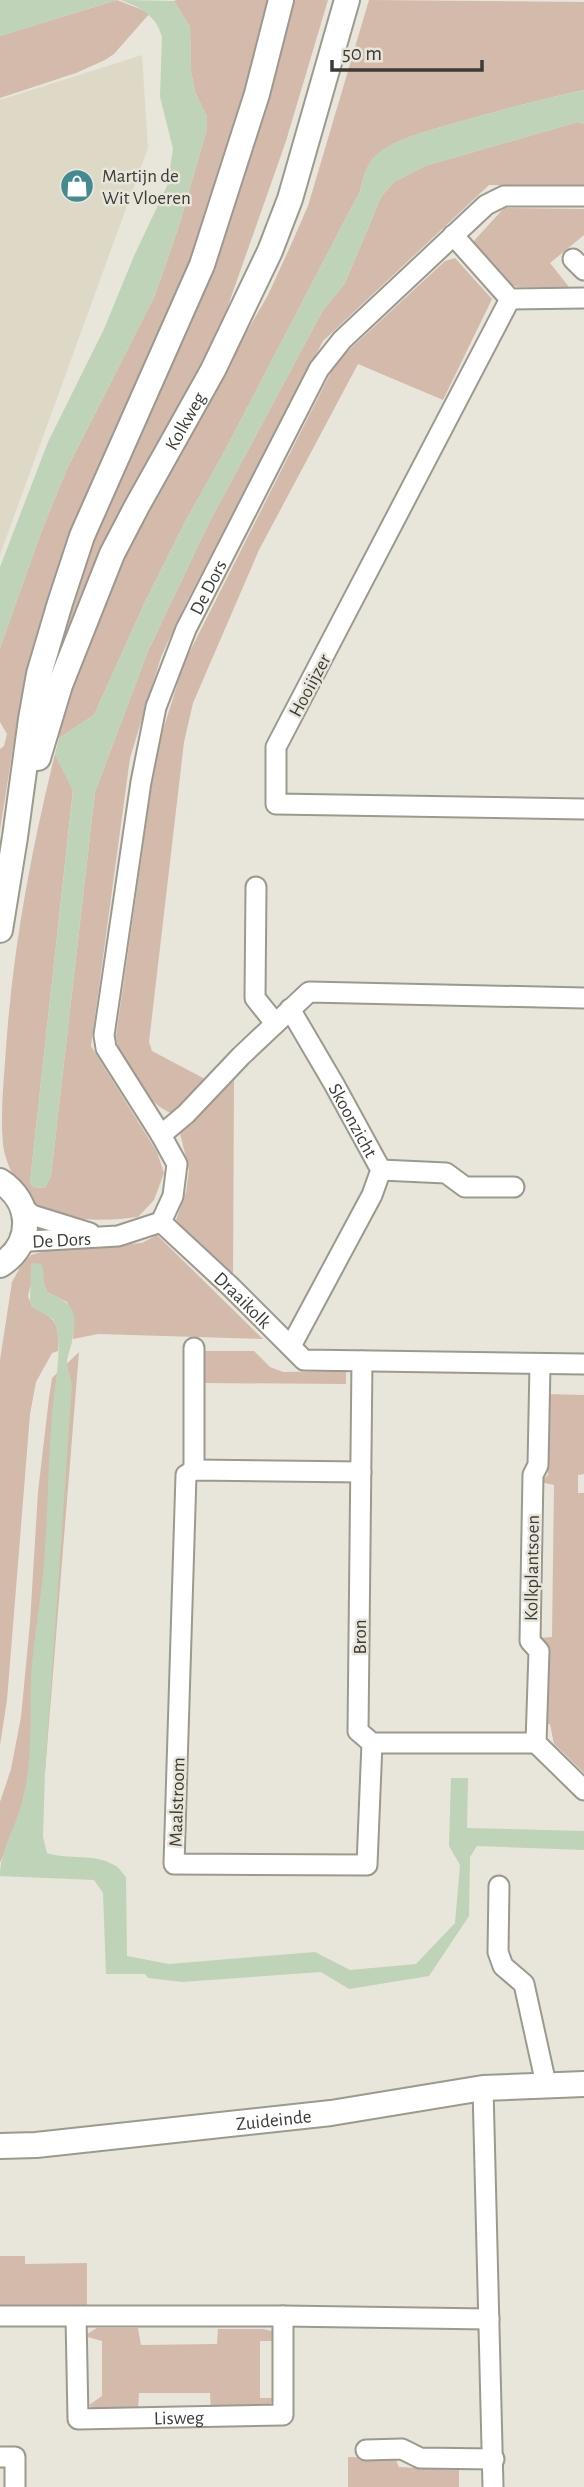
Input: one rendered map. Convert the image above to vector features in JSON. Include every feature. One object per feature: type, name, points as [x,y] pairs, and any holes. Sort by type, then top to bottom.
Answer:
[{"type":"street","name":"Kolkweg","points":[[0,930],[39,674],[60,603],[82,536],[202,265],[257,94],[281,0]]},
{"type":"street","name":"Kolkweg","points":[[16,836],[60,685],[112,554],[213,370],[270,251],[290,199],[347,0]]},
{"type":"street","name":"De Dors","points":[[161,1135],[106,1048],[104,1035],[141,782],[156,707],[186,629],[319,369],[342,340],[486,205],[503,196],[584,196]]},
{"type":"street","points":[[453,235],[510,299],[584,298]]},
{"type":"street","name":"Hooiijzer","points":[[510,299],[276,747],[276,804],[584,809]]},
{"type":"street","points":[[256,887],[255,998],[275,1023]]},
{"type":"street","points":[[161,1222],[173,1196],[177,1164],[161,1135],[186,1114],[309,992],[584,998]]},
{"type":"street","name":"Skoonzicht","points":[[290,1009],[381,1170],[372,1195],[291,1346]]},
{"type":"street","points":[[381,1170],[446,1172],[466,1187],[514,1187]]},
{"type":"street","points":[[0,1265],[10,1259],[20,1244],[24,1234],[25,1209],[16,1193],[1,1180]]},
{"type":"street","name":"De Dors","points":[[25,1209],[32,1215],[104,1237]]},
{"type":"street","name":"De Dors","points":[[20,1244],[30,1241],[118,1236],[161,1222]]},
{"type":"street","name":"Draaikolk","points":[[161,1222],[232,1287],[304,1360],[584,1364]]},
{"type":"street","name":"Maalstroom","points":[[194,1348],[194,1470],[186,1475],[174,1864],[367,1865],[372,1743]]},
{"type":"street","name":"Bron","points":[[362,1362],[358,1731],[372,1743]]},
{"type":"street","name":"Kolkplantsoen","points":[[536,1743],[539,1651],[530,1641],[533,1475],[538,1465],[540,1365]]},
{"type":"street","points":[[194,1470],[360,1472]]},
{"type":"street","points":[[372,1743],[536,1743],[584,1790]]},
{"type":"street","points":[[499,1886],[498,1952],[503,1966],[524,1984],[546,2084]]},
{"type":"street","name":"Zuideinde","points":[[0,2146],[36,2145],[331,2113],[483,2088],[584,2084]]},
{"type":"street","points":[[483,2088],[494,2487]]},
{"type":"street","points":[[0,2316],[489,2319]]},
{"type":"street","name":"Lisweg","points":[[76,2317],[78,2419],[284,2416],[283,2316]]},
{"type":"street","points":[[366,2450],[402,2449],[420,2458],[494,2459]]},
{"type":"street","points":[[0,2457],[15,2457],[15,2487]]},
{"type":"shaded area","points":[[0,0],[117,0],[0,36]]},
{"type":"shaded area","points":[[117,0],[150,13],[114,54],[76,73],[0,98],[0,36]]},
{"type":"shaded area","points":[[121,0],[174,1],[190,27],[191,71],[195,92],[207,117],[207,129],[178,229],[155,295],[67,469],[0,648],[0,567],[48,442],[104,329],[167,186],[173,149],[160,97],[162,37],[156,23],[147,13]]},
{"type":"shaded area","points":[[275,0],[210,220],[57,572],[15,735],[0,830],[0,749],[4,746],[7,734],[0,722],[0,648],[67,469],[155,295],[178,229],[207,129],[207,117],[195,92],[191,71],[190,27],[174,1]]},
{"type":"shaded area","points":[[291,0],[328,0],[286,141],[211,354],[42,721],[48,667],[88,540]]},
{"type":"shaded area","points":[[369,0],[584,2],[584,90],[516,106],[403,139],[386,148],[371,161],[360,191],[144,604],[94,715],[59,738],[62,709],[112,573],[268,295],[308,206]]},
{"type":"shaded area","points":[[142,55],[148,148],[0,555],[0,100]]},
{"type":"shaded area","points":[[584,90],[584,124],[578,122],[425,166],[394,182],[381,197],[345,283],[322,312],[208,525],[148,651],[95,792],[51,1176],[45,1188],[33,1187],[30,1182],[73,791],[55,754],[59,738],[94,715],[144,604],[186,520],[360,191],[366,170],[374,157],[394,143],[421,133]]},
{"type":"shaded area","points":[[578,122],[584,124],[584,186],[489,185],[323,341],[185,605],[161,657],[130,758],[91,1046],[157,1152],[164,1173],[154,1200],[138,1217],[71,1218],[46,1210],[29,1199],[10,1168],[4,1152],[2,1108],[18,937],[38,827],[55,754],[73,790],[30,1182],[33,1187],[45,1188],[51,1176],[95,792],[148,651],[208,525],[322,312],[345,283],[381,197],[394,182],[425,166]]},
{"type":"shaded area","points":[[504,208],[584,209],[584,235],[550,263],[569,287],[506,285],[472,243]]},
{"type":"shaded area","points":[[455,258],[492,299],[443,400],[358,364],[259,550],[193,703],[184,742],[149,1042],[152,1051],[205,1079],[171,1113],[152,1101],[135,1081],[122,1058],[116,1036],[157,749],[184,663],[336,362],[445,261]]},
{"type":"shaded area","points":[[234,1080],[233,1279],[176,1220],[186,1192],[189,1170],[180,1133]]},
{"type":"shaded area","points":[[157,1235],[263,1339],[98,1334],[73,1339],[74,1319],[67,1302],[47,1292],[43,1281],[30,1287],[28,1296],[32,1307],[55,1323],[58,1351],[52,1353],[36,1382],[30,1414],[7,1700],[0,1745],[0,1360],[12,1282],[22,1264],[31,1255],[48,1250],[142,1243]]},
{"type":"shaded area","points":[[31,1263],[41,1264],[47,1292],[68,1305],[74,1315],[67,1360],[72,1386],[45,1772],[43,1837],[47,1853],[106,1861],[118,1867],[126,1877],[127,1956],[169,1964],[315,1952],[350,1970],[416,1964],[455,1923],[460,1865],[449,1846],[451,1778],[468,1778],[467,1828],[584,1831],[584,1850],[477,1846],[470,1857],[469,1916],[429,1976],[349,1989],[321,1972],[182,1982],[148,1978],[145,1974],[106,1974],[103,1893],[94,1880],[0,1876],[3,1855],[22,1801],[27,1776],[32,1664],[44,1562],[58,1352],[53,1319],[32,1307],[30,1303]]},
{"type":"shaded area","points":[[200,1351],[254,1351],[270,1367],[283,1372],[346,1371],[346,1384],[201,1383]]},
{"type":"shaded area","points":[[79,1352],[45,1772],[25,1790],[20,1812],[0,1863],[0,1802],[11,1769],[21,1717],[38,1492],[52,1378]]},
{"type":"shaded area","points":[[547,1394],[584,1395],[584,1474],[578,1475],[578,1493],[584,1493],[584,1773],[554,1744],[550,1724],[545,1725],[539,1638],[552,1637],[554,1485],[540,1482],[548,1475]]},
{"type":"shaded area","points":[[0,2256],[25,2256],[25,2264],[87,2263],[87,2306],[0,2307]]},
{"type":"shaded area","points":[[97,2328],[138,2328],[141,2345],[217,2344],[218,2329],[272,2331],[274,2341],[260,2341],[260,2398],[274,2398],[268,2408],[211,2411],[210,2393],[139,2393],[138,2410],[94,2410],[89,2405],[102,2396],[102,2341],[84,2336]]},
{"type":"shaded area","points":[[348,2457],[395,2458],[399,2467],[459,2470],[459,2487],[348,2487]]},
{"type":"place","name":"Martijn de Wit Vloeren","points":[[77,186]]}]
